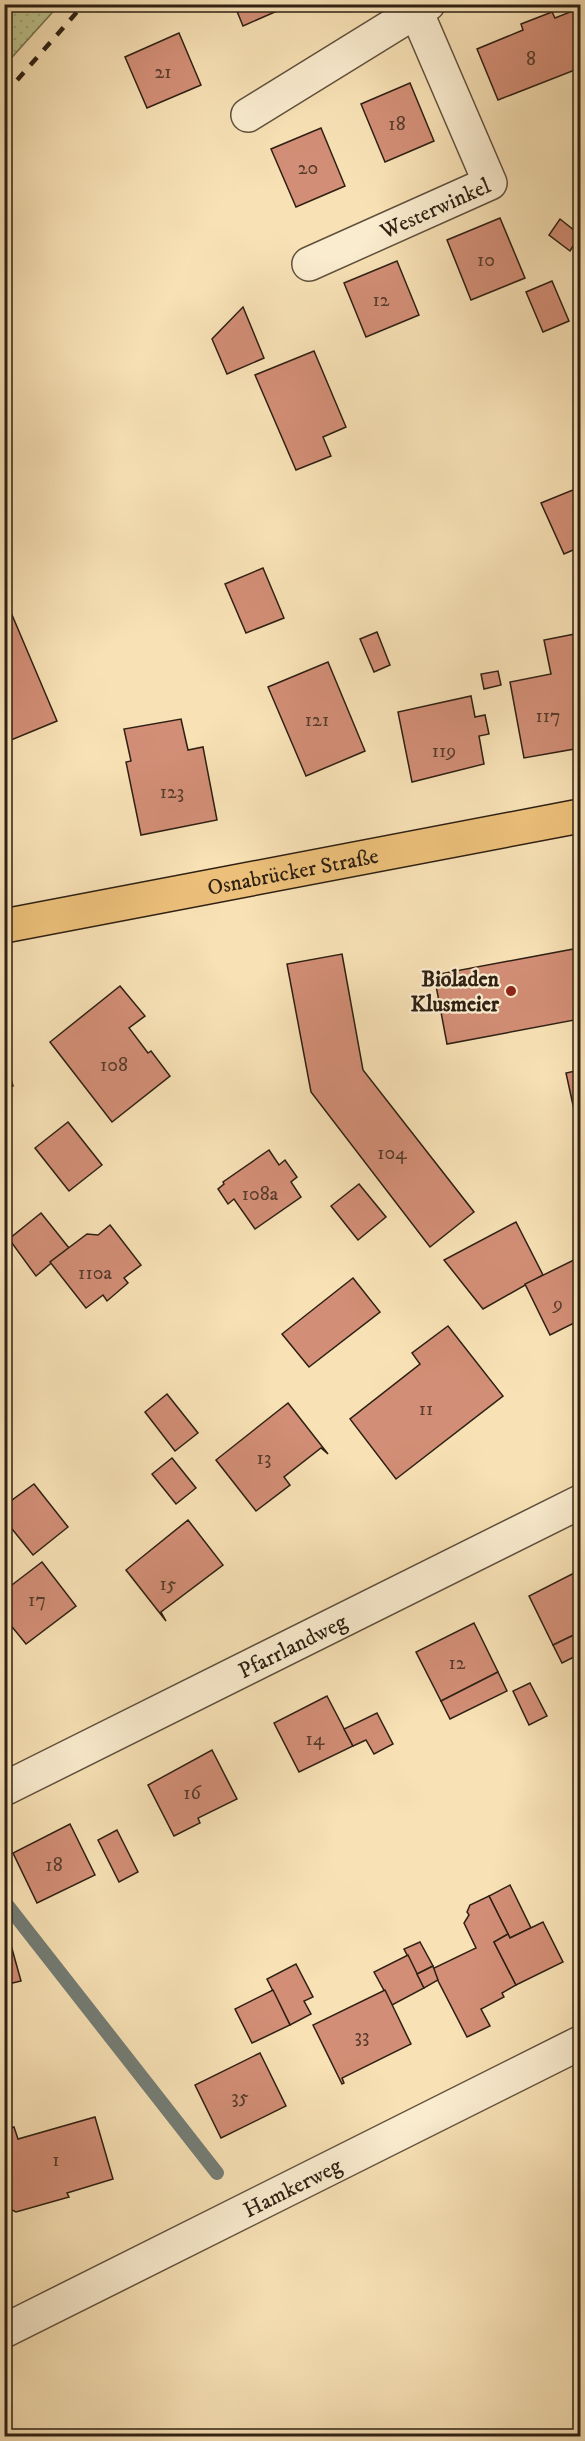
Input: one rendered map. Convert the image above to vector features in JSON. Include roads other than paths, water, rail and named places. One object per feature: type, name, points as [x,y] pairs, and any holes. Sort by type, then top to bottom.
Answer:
[{"type":"main road","name":"Osnabrücker Straße","points":[[4,926],[580,816]]},
{"type":"street","name":"Westerwinkel","points":[[248,115],[422,8],[490,183],[309,264]]},
{"type":"street","name":"Pfarrlandweg","points":[[4,1789],[580,1502]]},
{"type":"street","name":"Hamkerweg","points":[[5,2329],[580,2043]]},
{"type":"waterway","points":[[4,1901],[217,2173]]},
{"type":"railway","points":[[4,95],[84,4]]},
{"type":"place","name":"Bioladen Klusmeier","points":[[511,991]]}]
